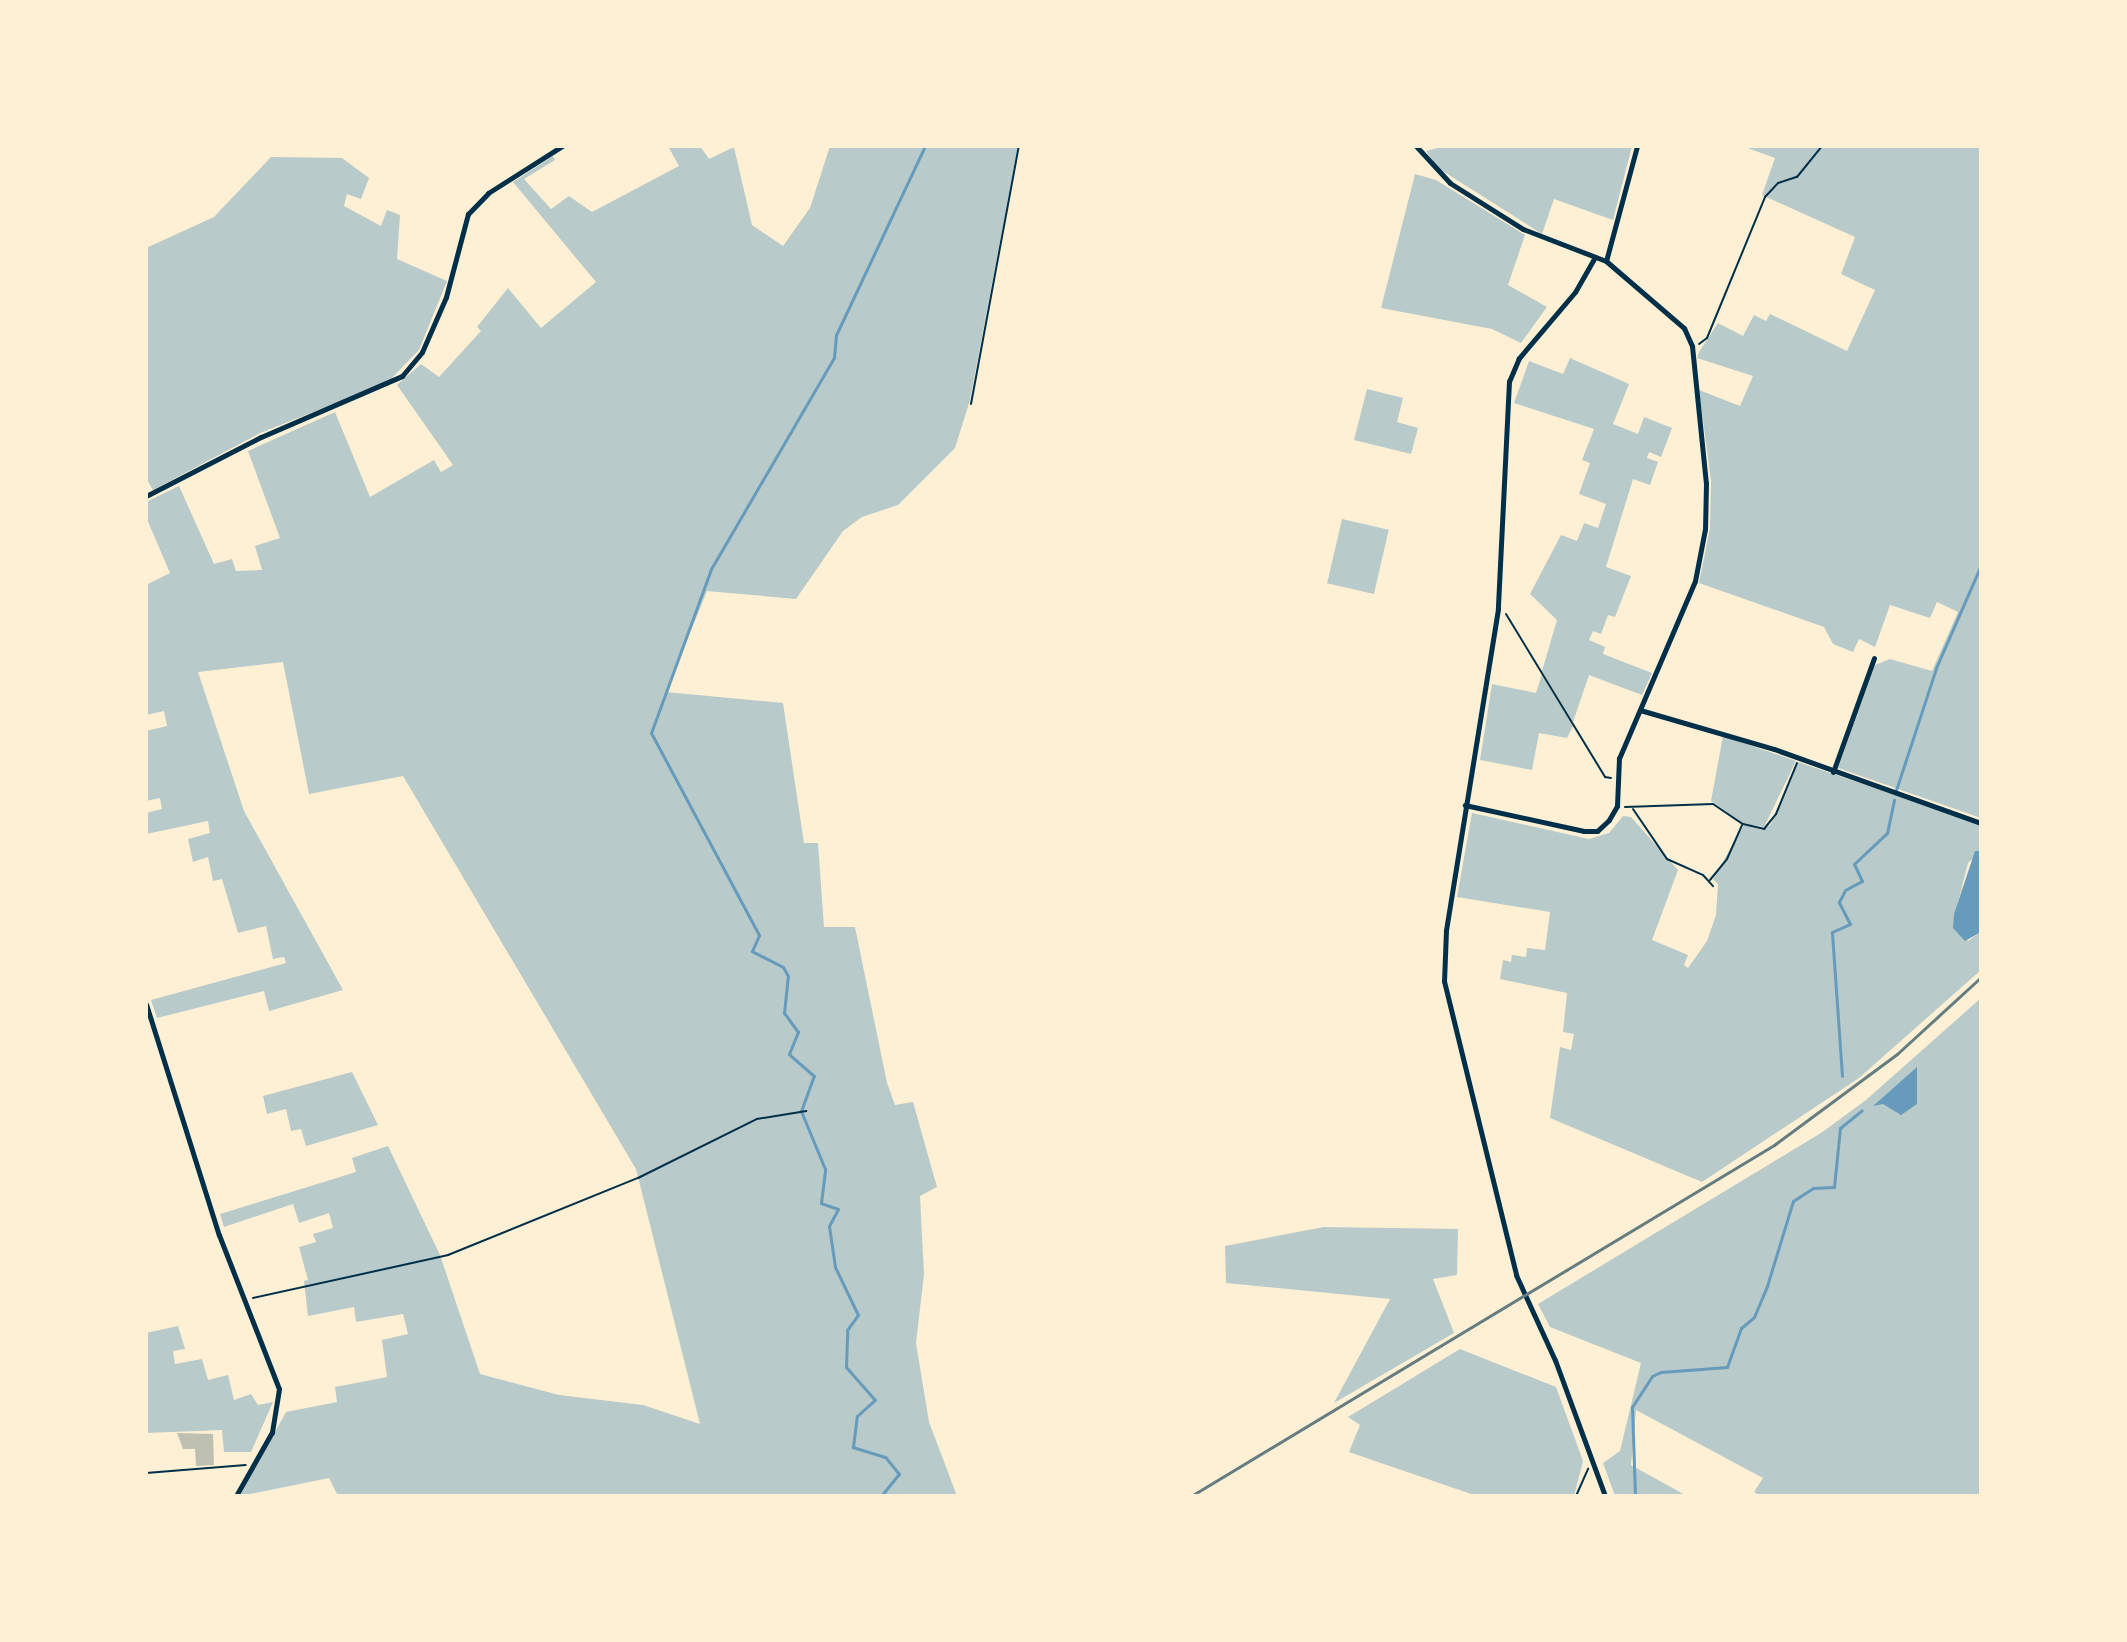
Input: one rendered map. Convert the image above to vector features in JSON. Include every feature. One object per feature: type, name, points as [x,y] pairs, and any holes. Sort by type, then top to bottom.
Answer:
[{"type":"street","points":[[146,496],[261,437],[402,376],[422,352],[446,297],[468,214],[488,193],[562,146]]},
{"type":"street","points":[[1416,146],[1450,183],[1523,229],[1606,261],[1684,328],[1692,350],[1706,483],[1702,551],[1691,595],[1640,710],[1616,779],[1617,806],[1597,831],[1465,805]]},
{"type":"street","points":[[1606,261],[1637,146]]},
{"type":"street","points":[[1595,257],[1575,292],[1519,358],[1509,381],[1498,609],[1465,805],[1444,981],[1503,1231],[1521,1287],[1550,1348],[1605,1496]]},
{"type":"street","points":[[1833,772],[1874,658]]},
{"type":"street","points":[[1640,710],[1799,759],[1981,823]]},
{"type":"street","points":[[146,1004],[244,1300],[277,1380],[279,1400],[272,1432],[236,1496]]},
{"type":"path","points":[[971,404],[1019,146]]},
{"type":"path","points":[[1692,350],[1707,338],[1765,197],[1778,183],[1797,177],[1822,146]]},
{"type":"path","points":[[1498,609],[1520,636],[1605,777],[1616,779]]},
{"type":"path","points":[[1713,886],[1710,880],[1667,859],[1632,808],[1701,803],[1722,808],[1743,824],[1758,829],[1771,823],[1799,759]]},
{"type":"path","points":[[1710,880],[1727,859],[1743,824]]},
{"type":"path","points":[[244,1300],[448,1255],[638,1178],[757,1119],[806,1111]]},
{"type":"path","points":[[1576,1496],[1592,1461]]},
{"type":"path","points":[[146,1473],[251,1465]]},
{"type":"shaded area","points":[[668,146],[700,146],[709,159],[734,147],[752,225],[783,246],[810,208],[830,146],[1018,146],[970,400],[955,448],[898,505],[862,517],[843,531],[796,599],[707,591],[666,692],[783,703],[804,843],[818,843],[824,927],[855,927],[887,1083],[895,1105],[913,1102],[937,1187],[920,1196],[924,1274],[916,1343],[929,1422],[957,1496],[338,1496],[329,1478],[240,1496],[286,1412],[337,1402],[335,1387],[387,1377],[382,1340],[408,1334],[403,1314],[356,1322],[354,1307],[308,1316],[304,1281],[308,1280],[299,1247],[316,1242],[313,1234],[333,1228],[329,1213],[299,1223],[293,1204],[224,1227],[220,1214],[356,1172],[352,1158],[388,1146],[440,1255],[480,1374],[559,1395],[643,1405],[700,1424],[636,1169],[403,776],[309,794],[283,662],[198,672],[244,811],[343,990],[269,1011],[264,991],[157,1018],[151,1000],[286,963],[284,957],[273,959],[266,926],[238,933],[222,879],[213,881],[208,857],[193,862],[188,839],[210,833],[208,821],[146,834],[146,813],[162,809],[160,798],[146,801],[146,731],[167,726],[164,711],[146,715],[146,585],[170,573],[146,517],[146,502],[179,486],[214,564],[232,559],[236,571],[262,570],[255,546],[280,538],[248,451],[335,412],[370,497],[434,460],[441,472],[453,465],[397,385],[421,364],[439,377],[481,331],[477,327],[508,288],[541,328],[596,282],[513,182],[553,156],[555,160],[524,179],[551,209],[569,196],[592,212],[679,166]]},
{"type":"shaded area","points":[[1445,146],[1632,146],[1613,220],[1554,199],[1542,234],[1438,168],[1426,151]]},
{"type":"shaded area","points":[[1742,146],[1981,146],[1981,818],[1838,768],[1875,665],[1890,659],[1932,671],[1958,612],[1937,602],[1930,618],[1890,605],[1875,647],[1859,639],[1853,652],[1833,644],[1824,627],[1699,583],[1710,528],[1711,481],[1699,390],[1740,406],[1753,376],[1697,358],[1699,352],[1718,323],[1743,336],[1754,315],[1766,321],[1770,314],[1847,351],[1875,290],[1841,274],[1855,237],[1762,195],[1775,158]]},
{"type":"shaded area","points":[[271,157],[342,158],[369,178],[361,199],[347,194],[344,206],[381,226],[387,210],[400,215],[397,259],[447,281],[419,350],[387,383],[260,433],[153,490],[146,478],[146,248],[214,217]]},
{"type":"shaded area","points":[[1415,174],[1436,180],[1525,235],[1508,285],[1547,307],[1521,343],[1492,329],[1381,308]]},
{"type":"shaded area","points":[[1570,358],[1629,384],[1613,424],[1638,434],[1644,417],[1672,428],[1661,457],[1649,452],[1647,458],[1658,462],[1650,485],[1633,479],[1606,567],[1631,576],[1615,617],[1608,615],[1601,634],[1593,631],[1589,640],[1605,647],[1603,654],[1652,673],[1642,695],[1589,675],[1573,722],[1542,671],[1557,620],[1530,594],[1561,535],[1577,541],[1584,523],[1598,528],[1606,504],[1579,494],[1590,463],[1582,460],[1594,429],[1514,403],[1529,361],[1563,374]]},
{"type":"shaded area","points":[[1367,389],[1403,398],[1397,422],[1418,428],[1411,454],[1354,440]]},
{"type":"shaded area","points":[[1342,519],[1389,530],[1374,594],[1327,583]]},
{"type":"shaded area","points":[[1542,674],[1573,726],[1567,738],[1539,733],[1532,770],[1480,760],[1492,684],[1536,693]]},
{"type":"shaded area","points":[[1723,736],[1796,761],[1764,827],[1744,824],[1711,801]]},
{"type":"shaded area","points":[[1798,762],[1981,824],[1981,851],[1968,863],[1955,914],[1968,941],[1981,932],[1981,970],[1859,1078],[1702,1182],[1550,1118],[1560,1047],[1571,1050],[1574,1034],[1563,1032],[1567,993],[1500,979],[1503,960],[1511,962],[1512,955],[1526,957],[1527,948],[1545,950],[1550,912],[1457,897],[1472,813],[1589,839],[1609,833],[1623,816],[1631,817],[1678,870],[1652,940],[1688,955],[1684,965],[1688,968],[1707,941],[1716,915],[1718,884],[1713,879],[1744,825],[1762,830],[1771,824]]},
{"type":"shaded area","points":[[1981,998],[1981,1496],[1760,1496],[1754,1492],[1763,1478],[1636,1410],[1631,1465],[1687,1496],[1615,1496],[1603,1463],[1620,1451],[1641,1363],[1550,1327],[1538,1304],[1821,1133],[1866,1100]]},
{"type":"shaded area","points":[[352,1072],[378,1125],[306,1146],[301,1129],[291,1131],[286,1109],[267,1114],[263,1096]]},
{"type":"shaded area","points":[[1324,1227],[1458,1229],[1457,1275],[1433,1279],[1454,1333],[1334,1403],[1390,1299],[1226,1283],[1225,1246]]},
{"type":"shaded area","points":[[178,1326],[185,1349],[173,1351],[175,1364],[202,1359],[208,1380],[228,1375],[234,1400],[251,1394],[258,1405],[273,1402],[251,1452],[224,1452],[222,1430],[146,1433],[146,1333]]},
{"type":"shaded area","points":[[1460,1349],[1556,1387],[1583,1461],[1574,1496],[1477,1496],[1349,1452],[1360,1425],[1348,1417]]},
{"type":"water","points":[[1975,851],[1981,851],[1981,932],[1965,941],[1953,928],[1954,914]]},
{"type":"water","points":[[1917,1067],[1917,1104],[1901,1115],[1883,1104],[1873,1106]]},
{"type":"building","points":[[177,1433],[213,1434],[214,1465],[196,1466],[195,1449],[183,1449]]},
{"type":"waterway","points":[[881,1496],[899,1474],[885,1457],[853,1447],[857,1416],[875,1400],[846,1367],[847,1330],[858,1315],[835,1267],[829,1226],[838,1209],[821,1203],[825,1169],[801,1111],[814,1076],[789,1054],[798,1032],[784,1013],[788,976],[783,967],[752,951],[759,935],[651,733],[711,569],[834,358],[836,335],[925,146]]},
{"type":"waterway","points":[[1896,790],[1936,668],[1981,565]]},
{"type":"waterway","points":[[1842,1076],[1832,932],[1850,924],[1839,902],[1845,890],[1862,881],[1854,864],[1887,833],[1894,800]]},
{"type":"waterway","points":[[1635,1496],[1632,1407],[1652,1376],[1661,1372],[1727,1367],[1741,1328],[1754,1317],[1767,1286],[1793,1201],[1813,1188],[1834,1187],[1840,1128],[1862,1110]]},
{"type":"railway","points":[[1191,1496],[1774,1145],[1897,1054],[1981,977]]}]
